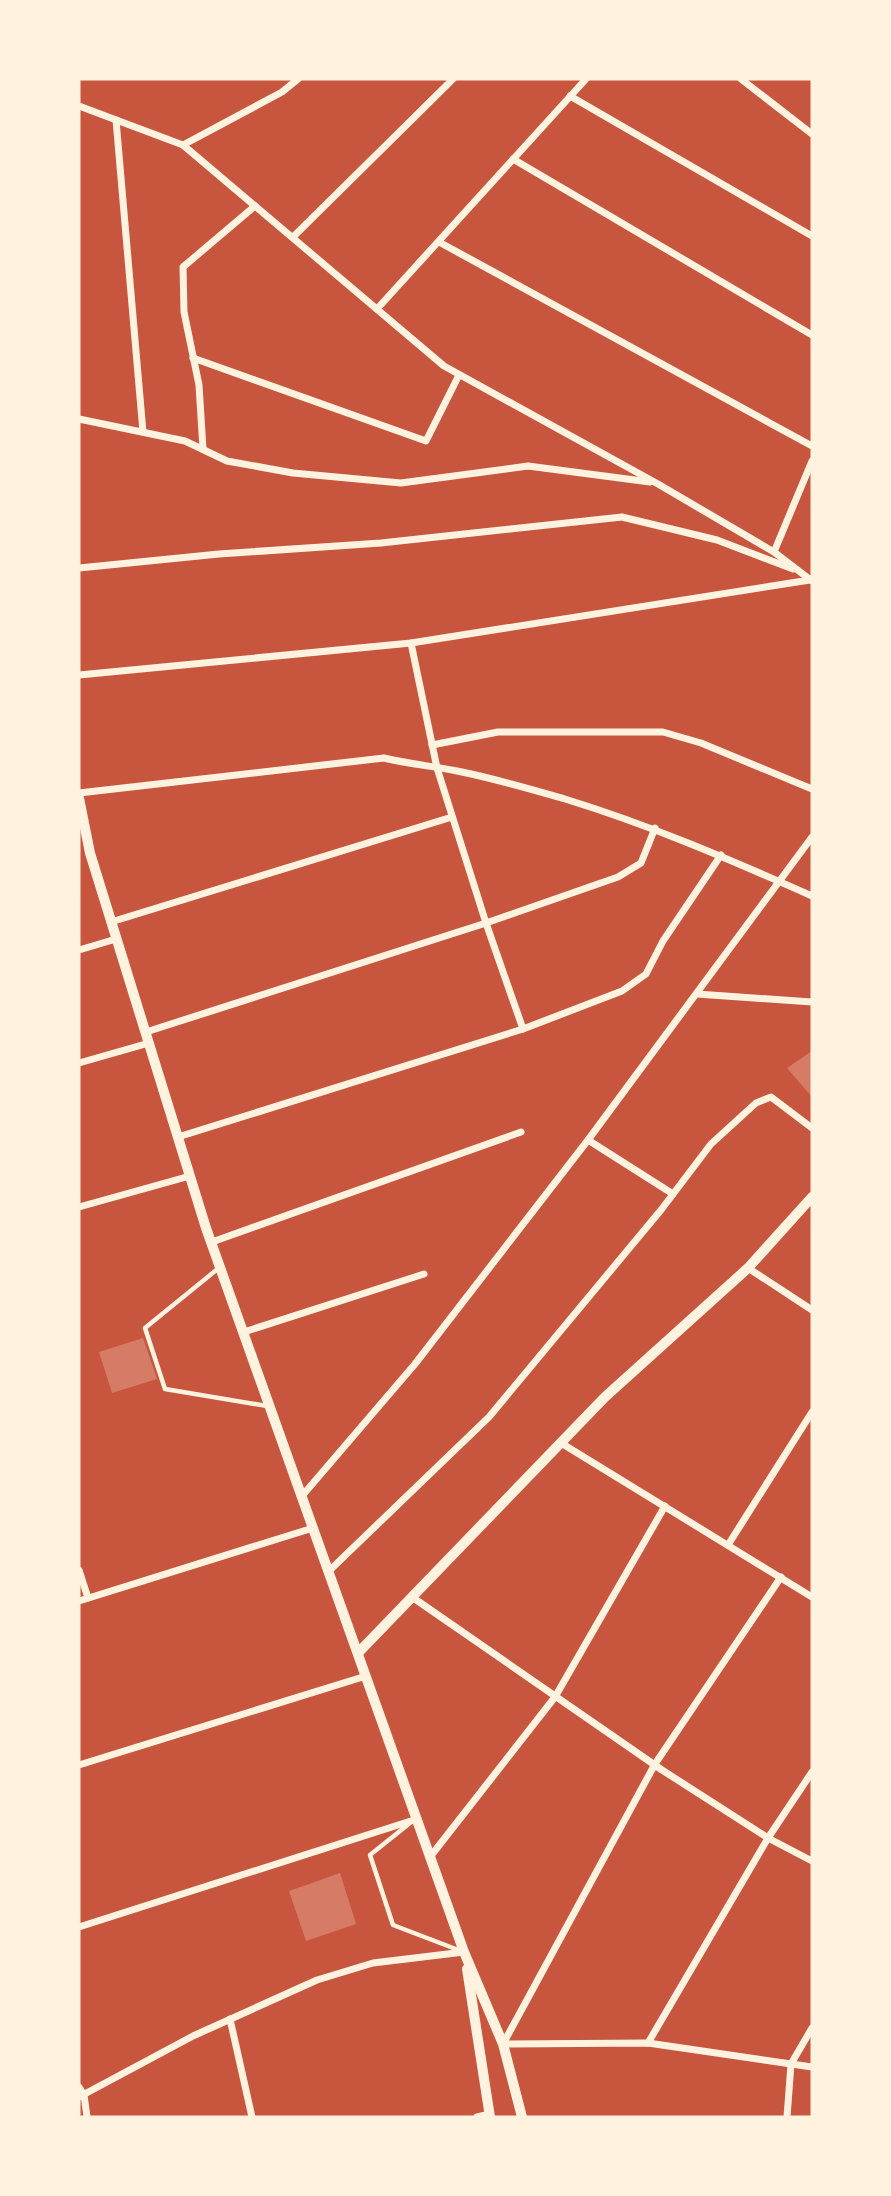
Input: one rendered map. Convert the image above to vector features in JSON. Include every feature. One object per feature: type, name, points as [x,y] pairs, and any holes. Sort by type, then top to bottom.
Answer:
[{"type":"street","points":[[183,145],[282,92],[298,79]]},
{"type":"street","points":[[293,237],[453,79]]},
{"type":"street","points":[[377,309],[586,79]]},
{"type":"street","points":[[741,79],[812,134]]},
{"type":"street","points":[[570,96],[812,236]]},
{"type":"street","points":[[79,106],[183,145],[444,366],[658,484],[774,552],[811,581]]},
{"type":"street","points":[[116,120],[144,432]]},
{"type":"street","points":[[513,159],[812,335]]},
{"type":"street","points":[[203,449],[199,385],[184,312],[183,268],[255,206]]},
{"type":"street","points":[[439,242],[812,446]]},
{"type":"street","points":[[193,358],[425,441],[459,375]]},
{"type":"street","points":[[79,419],[185,441],[227,461],[293,473],[401,483],[528,466],[658,484]]},
{"type":"street","points":[[774,552],[812,461]]},
{"type":"street","points":[[79,568],[219,554],[381,543],[622,517],[717,540],[793,569]]},
{"type":"street","points":[[79,675],[411,643],[811,581]]},
{"type":"street","points":[[411,643],[437,768],[523,1029]]},
{"type":"street","points":[[432,745],[498,732],[663,732],[701,743],[812,789]]},
{"type":"street","points":[[522,2117],[503,2044],[464,1952],[220,1266],[90,853],[79,795],[384,758],[456,771],[564,799],[655,828],[812,896]]},
{"type":"street","points":[[111,922],[452,817]]},
{"type":"street","points":[[145,1032],[486,923],[618,877],[641,863],[655,828]]},
{"type":"street","points":[[302,1496],[415,1364],[588,1140],[812,837]]},
{"type":"street","points":[[178,1137],[523,1029],[622,991],[646,974],[663,941],[721,855]]},
{"type":"street","points":[[79,950],[117,939]]},
{"type":"street","points":[[697,995],[812,1002]]},
{"type":"street","points":[[79,1063],[149,1043]]},
{"type":"street","points":[[328,1571],[489,1417],[711,1144],[756,1103],[771,1097],[812,1128]]},
{"type":"street","points":[[212,1242],[521,1132]]},
{"type":"street","points":[[588,1140],[673,1194]]},
{"type":"street","points":[[79,1207],[190,1176]]},
{"type":"street","points":[[358,1653],[605,1397],[748,1268],[812,1197]]},
{"type":"street","points":[[748,1268],[812,1310]]},
{"type":"street","points":[[244,1332],[424,1274]]},
{"type":"street","points":[[728,1545],[812,1412]]},
{"type":"street","points":[[561,1443],[812,1597]]},
{"type":"street","points":[[430,1857],[555,1697],[665,1506]]},
{"type":"street","points":[[79,1601],[313,1528]]},
{"type":"street","points":[[79,1570],[88,1598]]},
{"type":"street","points":[[503,2044],[654,1764],[781,1577]]},
{"type":"street","points":[[412,1597],[654,1764],[768,1838],[812,1861]]},
{"type":"street","points":[[79,1765],[366,1676]]},
{"type":"street","points":[[648,2043],[768,1838],[812,1772]]},
{"type":"street","points":[[79,1927],[417,1819]]},
{"type":"street","points":[[81,2096],[193,2036],[317,1980],[373,1963],[464,1952]]},
{"type":"street","points":[[464,1952],[490,2116],[477,2117]]},
{"type":"street","points":[[230,2020],[252,2117]]},
{"type":"street","points":[[787,2117],[791,2064],[812,2028]]},
{"type":"street","points":[[503,2044],[648,2043],[812,2067]]},
{"type":"street","points":[[79,2087],[87,2117]]},
{"type":"lane","points":[[220,1266],[145,1328],[165,1389],[270,1407]]},
{"type":"lane","points":[[417,1819],[370,1855],[393,1925],[464,1952]]},
{"type":"building","points":[[812,1051],[812,1097],[787,1068]]},
{"type":"building","points":[[143,1338],[157,1379],[112,1393],[99,1352]]},
{"type":"building","points":[[340,1873],[356,1924],[306,1941],[289,1891]]}]
